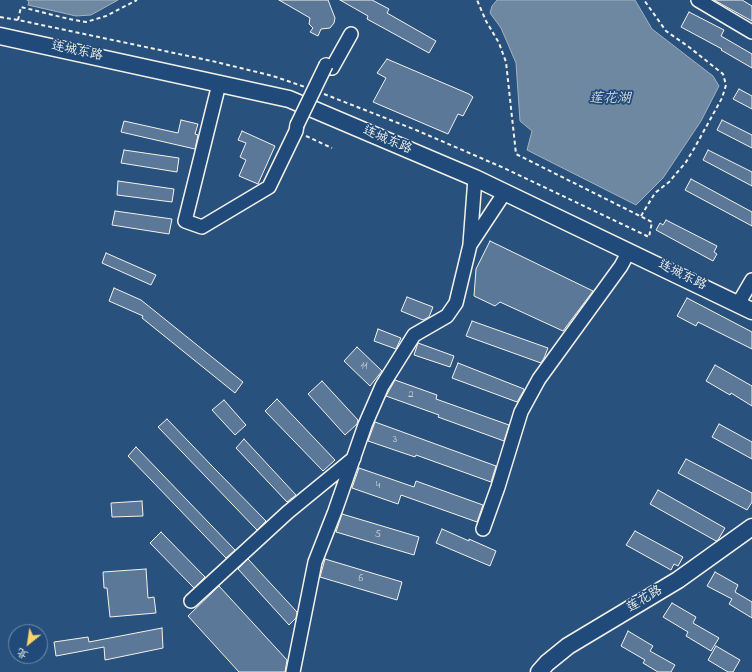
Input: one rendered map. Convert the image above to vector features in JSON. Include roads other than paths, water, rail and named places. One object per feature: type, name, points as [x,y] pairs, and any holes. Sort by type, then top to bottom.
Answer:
[{"type":"main road","name":"连城东路","points":[[0,36],[289,99],[475,178],[752,311]]},
{"type":"main road","name":"莲花路","points":[[539,672],[547,663],[568,646],[678,580],[752,527]]},
{"type":"lane","points":[[698,0],[752,32]]},
{"type":"lane","points":[[219,84],[185,221],[202,227],[269,187],[326,65],[332,68],[351,34]]},
{"type":"lane","points":[[293,672],[315,562],[336,510],[365,425],[382,386],[414,335],[447,316],[456,303],[470,245],[475,178]]},
{"type":"lane","points":[[470,245],[505,192]]},
{"type":"lane","points":[[483,529],[498,487],[520,412],[539,379],[621,266],[629,251]]},
{"type":"lane","points":[[738,304],[752,280]]},
{"type":"lane","points":[[192,601],[288,512],[354,458]]},
{"type":"water","points":[[27,0],[118,0],[91,15],[76,16],[28,5],[29,1]]},
{"type":"water","name":"莲花湖","points":[[497,0],[635,0],[652,29],[713,76],[719,86],[701,121],[663,178],[636,205],[527,150],[532,131],[520,121],[516,63],[501,28],[490,13],[492,6]]}]
